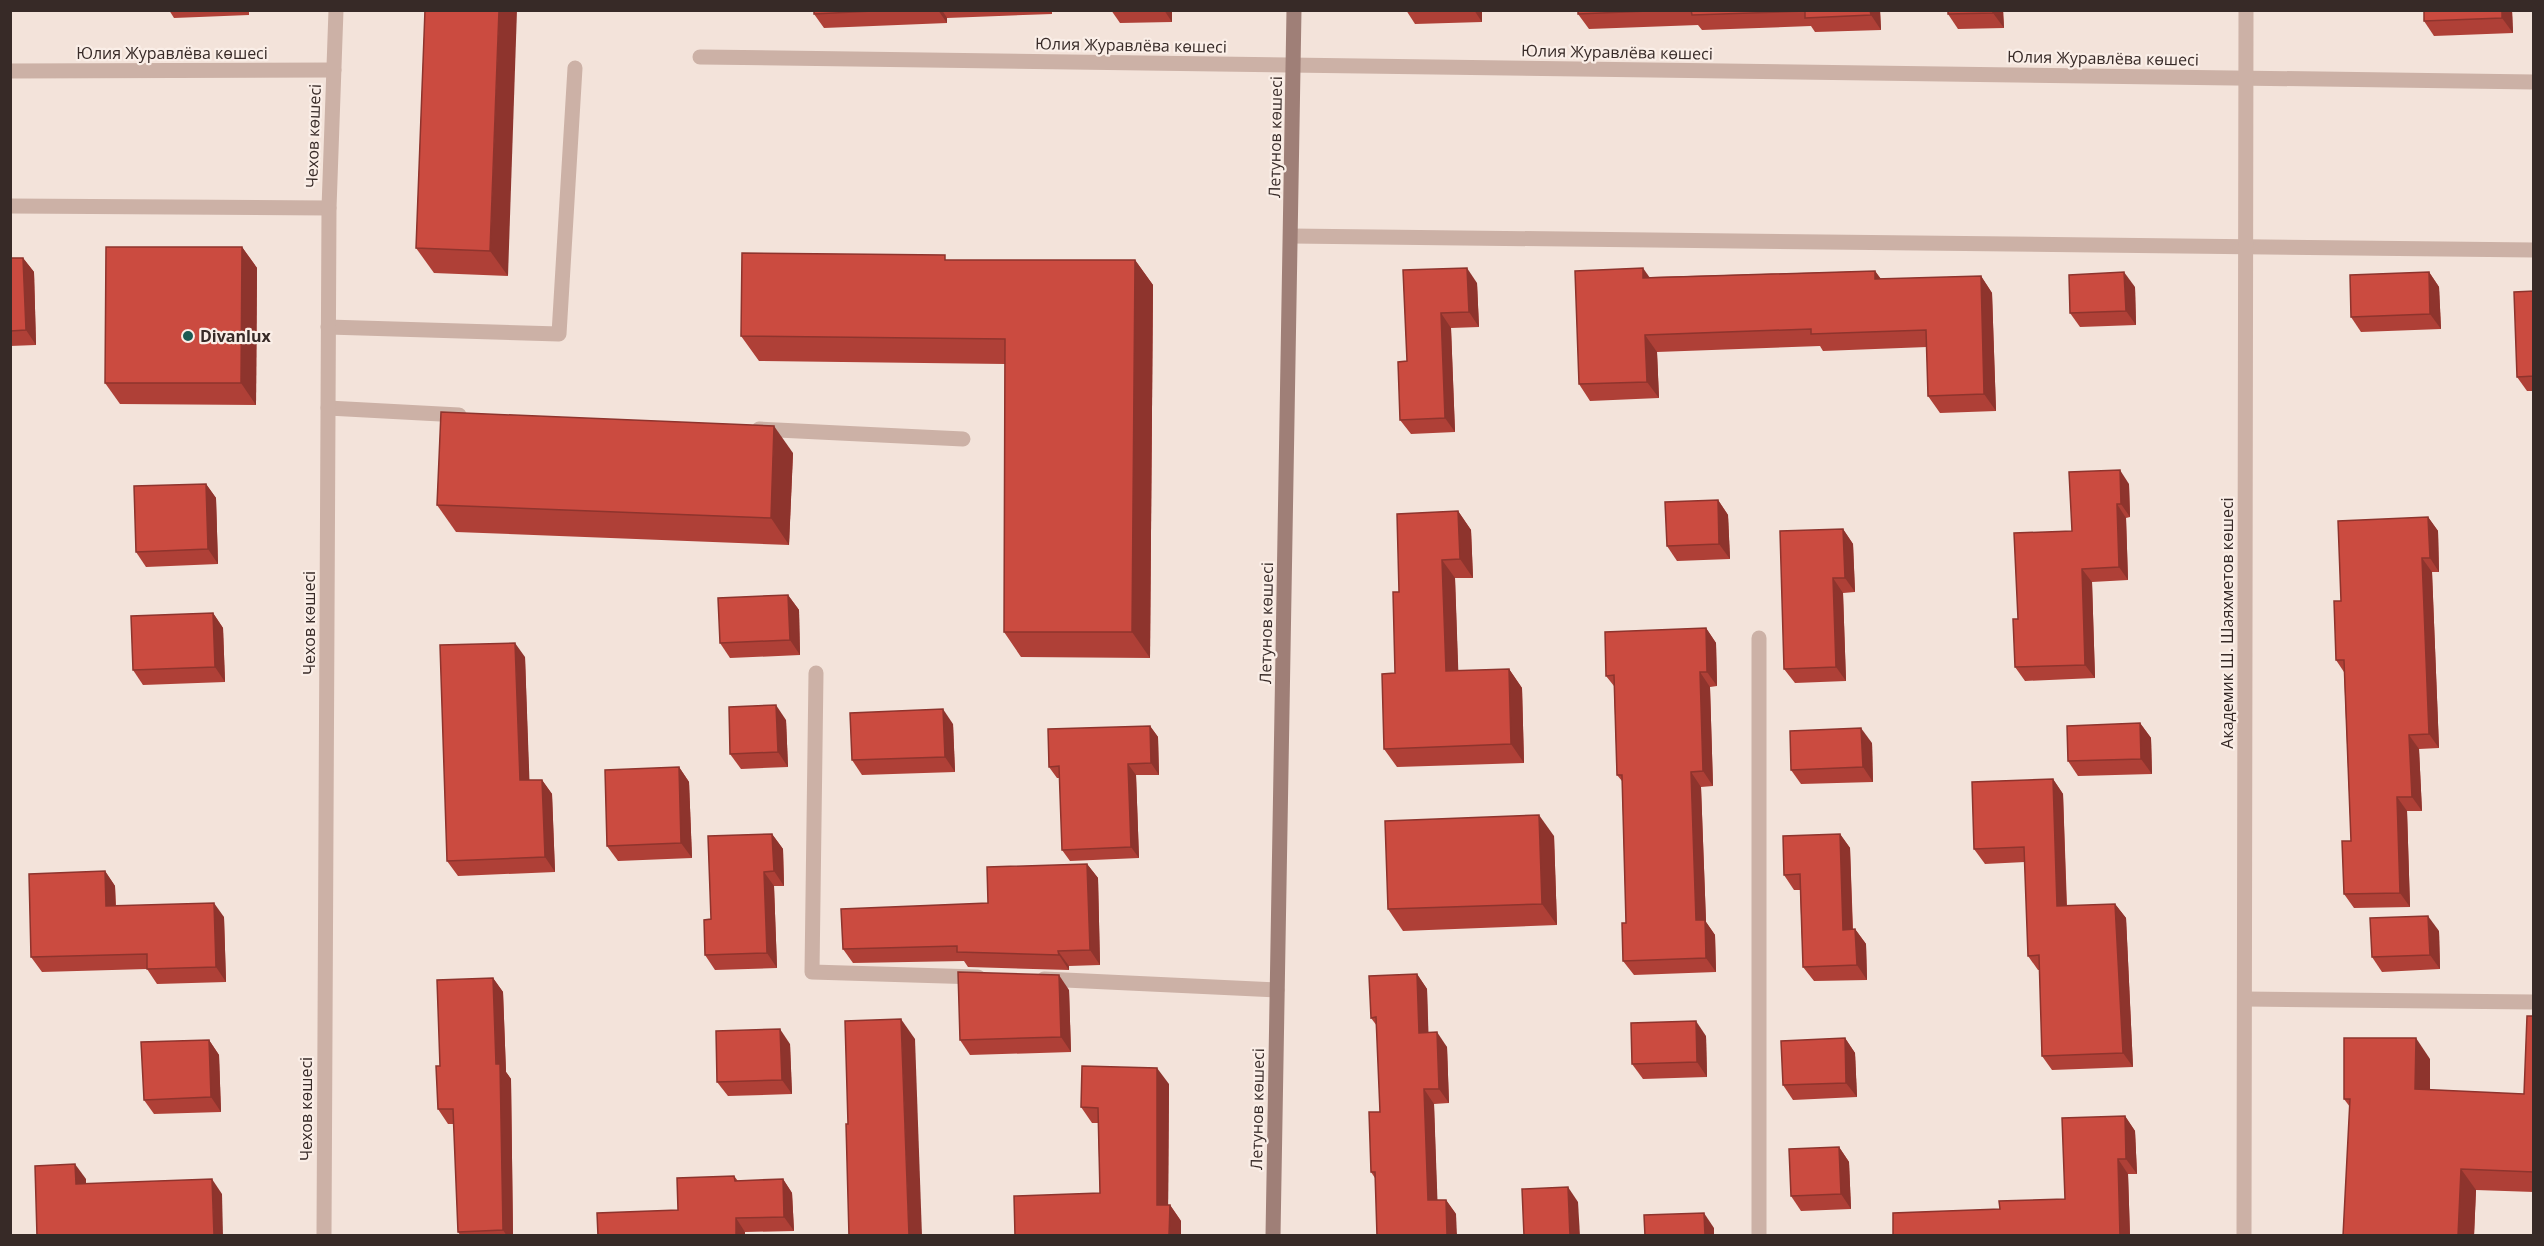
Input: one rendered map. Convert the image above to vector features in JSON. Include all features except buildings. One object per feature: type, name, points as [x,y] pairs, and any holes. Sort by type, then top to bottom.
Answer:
[{"type":"street","name":"Чехов көшесі","points":[[324,1236],[328,208],[336,10]]},
{"type":"street","name":"Летунов көшесі","points":[[1273,1236],[1294,10]]},
{"type":"street","name":"Академик Ш. Шаяхметов көшесі","points":[[2244,1236],[2246,10]]},
{"type":"street","name":"Юлия Журавлёва көшесі","points":[[700,57],[2534,82]]},
{"type":"street","points":[[328,327],[559,334],[574,68]]},
{"type":"street","name":"Юлия Журавлёва көшесі","points":[[10,71],[333,70]]},
{"type":"street","points":[[10,206],[328,208]]},
{"type":"street","points":[[1291,237],[2534,250]]},
{"type":"street","points":[[327,408],[480,416]]},
{"type":"street","points":[[739,428],[963,439]]},
{"type":"street","points":[[1759,1236],[1760,638]]},
{"type":"street","points":[[816,673],[812,972],[995,977]]},
{"type":"street","points":[[1030,978],[1277,990]]},
{"type":"street","points":[[2245,999],[2534,1002]]},
{"type":"place","name":"Divanlux","points":[[188,336]]}]
